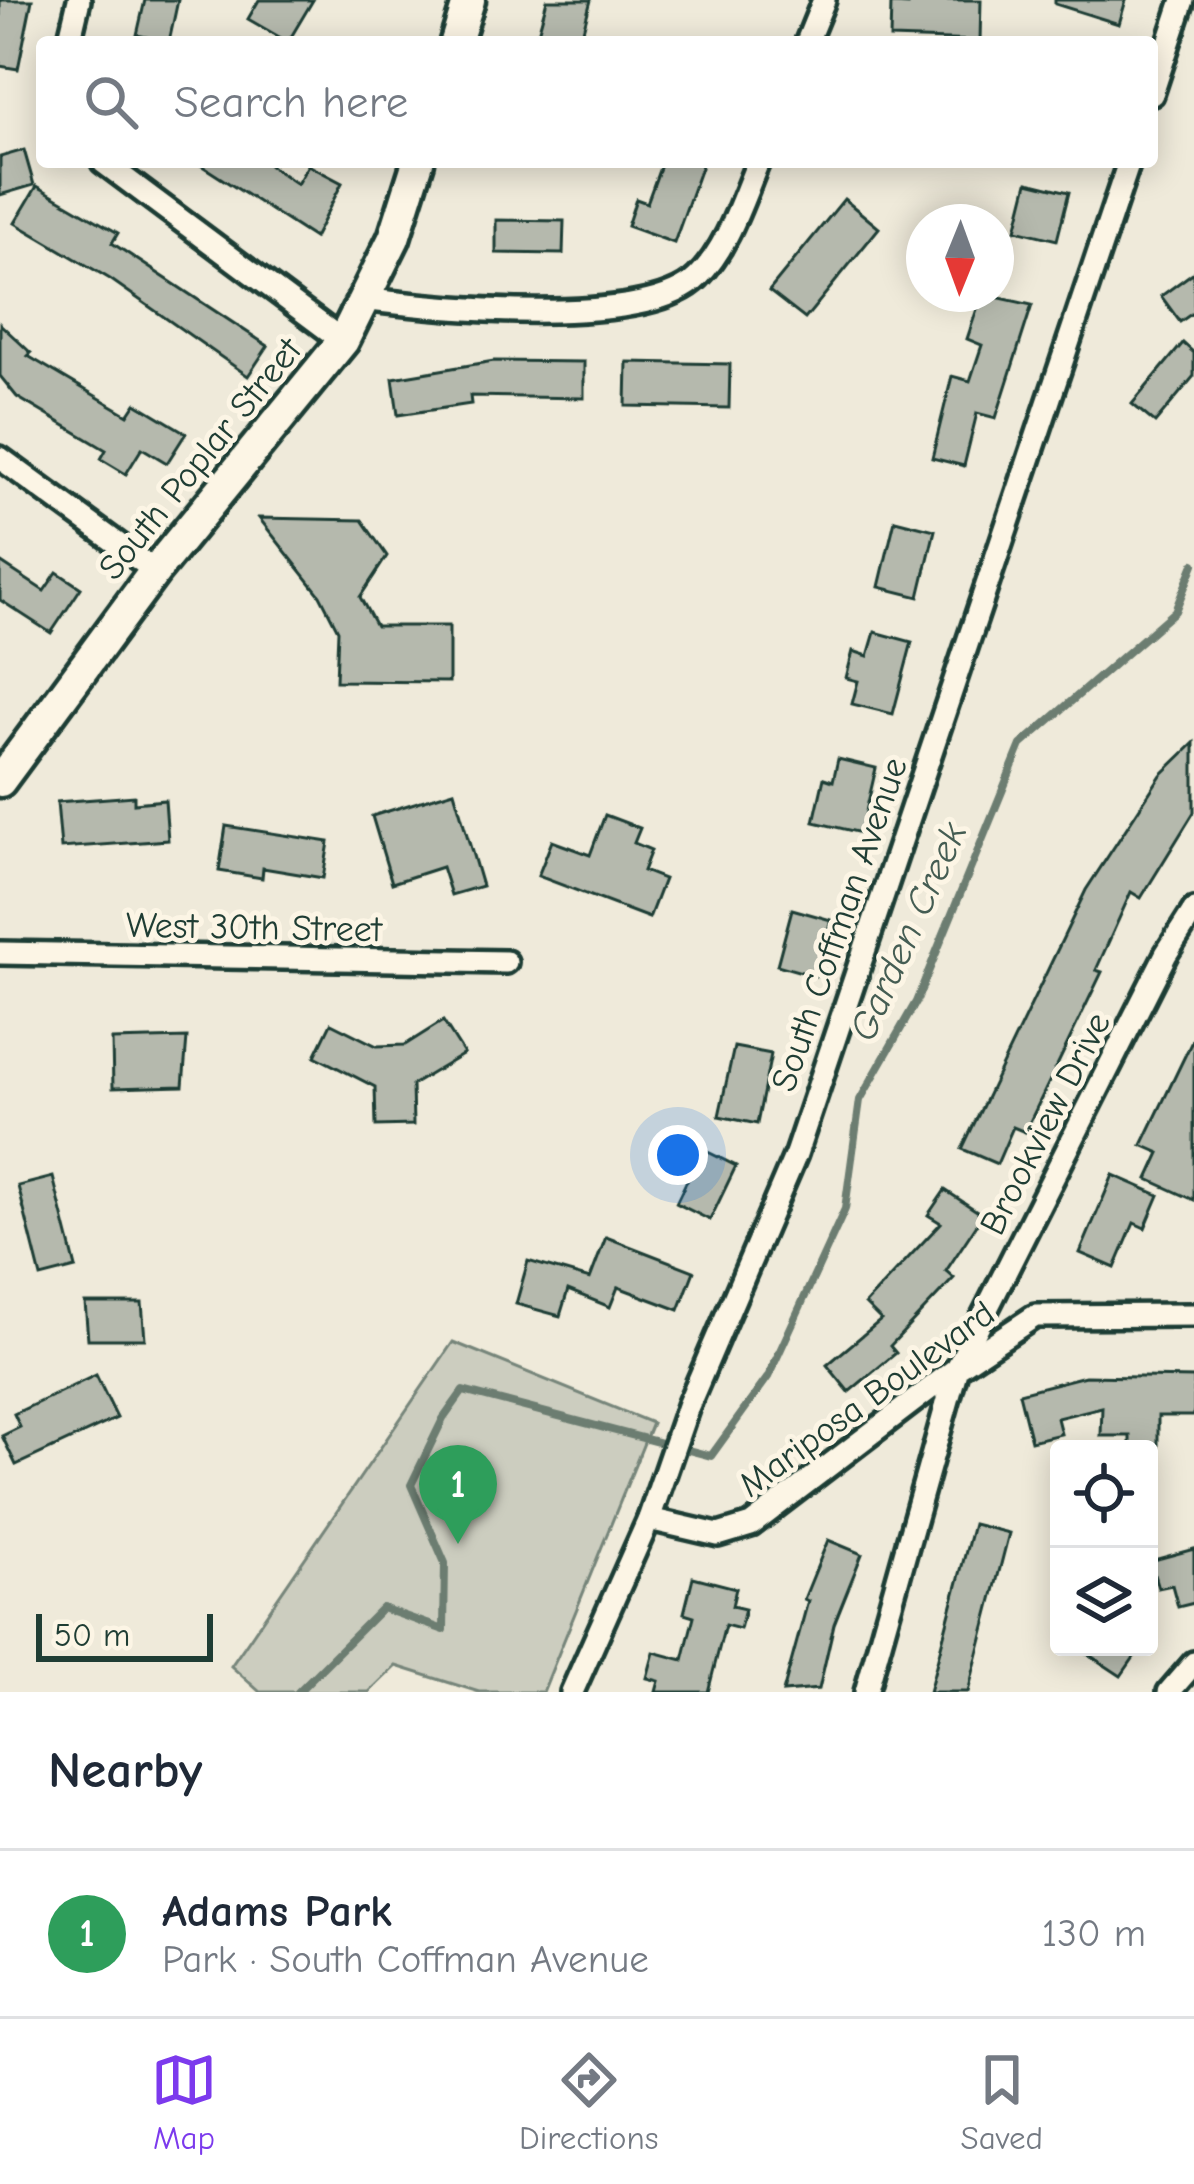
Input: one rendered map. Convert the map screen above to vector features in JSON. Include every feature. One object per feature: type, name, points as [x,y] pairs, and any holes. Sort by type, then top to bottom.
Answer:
[{"type":"main road","points":[[458,36],[470,0]]},
{"type":"main road","name":"South Poplar Street","points":[[0,781],[155,572],[343,341],[394,238],[416,168]]},
{"type":"street","points":[[70,36],[79,0]]},
{"type":"street","points":[[809,36],[824,0]]},
{"type":"street","points":[[1158,76],[1184,0]]},
{"type":"street","points":[[112,168],[343,341]]},
{"type":"street","points":[[362,299],[417,306],[597,310],[660,302],[698,277],[713,257],[755,168]]},
{"type":"street","name":"South Coffman Avenue","points":[[572,1692],[649,1519],[688,1406],[796,1154],[1127,168]]},
{"type":"street","points":[[0,458],[155,572]]},
{"type":"street","name":"Brookview Drive","points":[[956,1368],[1166,954],[1194,910]]},
{"type":"street","name":"West 30th Street","points":[[0,953],[506,962]]},
{"type":"street","name":"Mariposa Boulevard","points":[[649,1519],[718,1535],[751,1525],[956,1368],[1035,1316],[1194,1315]]},
{"type":"street","points":[[866,1692],[956,1368]]},
{"type":"street","points":[[1169,1692],[1194,1663]]},
{"type":"shaded area","points":[[453,1342],[652,1423],[543,1692],[479,1692],[396,1666],[369,1692],[260,1692],[231,1666]]},
{"type":"building","points":[[0,0],[32,0],[18,69],[0,66]]},
{"type":"building","points":[[145,0],[178,0],[170,36],[137,35]]},
{"type":"building","points":[[259,0],[313,0],[292,36],[278,36],[248,19]]},
{"type":"building","points":[[547,0],[591,0],[582,36],[538,33]]},
{"type":"building","points":[[908,0],[981,0],[980,36],[890,36],[891,4],[908,5]]},
{"type":"building","points":[[1055,0],[1126,0],[1119,24],[1055,4]]},
{"type":"building","points":[[24,150],[34,185],[0,195],[0,157]]},
{"type":"building","points":[[205,168],[274,168],[297,184],[306,168],[314,168],[342,183],[314,238]]},
{"type":"building","points":[[660,168],[701,168],[674,243],[627,226],[636,199],[647,203]]},
{"type":"building","points":[[1028,182],[1069,192],[1057,240],[1016,230]]},
{"type":"building","points":[[37,186],[118,233],[112,243],[268,346],[248,376],[110,279],[15,223]]},
{"type":"building","points":[[844,199],[879,228],[805,319],[769,291]]},
{"type":"building","points":[[496,220],[564,221],[563,254],[496,253]]},
{"type":"building","points":[[1194,272],[1194,312],[1180,322],[1161,296]]},
{"type":"building","points":[[1014,301],[1032,305],[996,418],[977,413],[964,466],[932,458],[952,376],[970,381],[982,345],[967,339],[976,312],[1014,312]]},
{"type":"building","points":[[0,324],[31,353],[28,356],[128,415],[136,403],[186,433],[167,463],[142,448],[126,474],[101,459],[106,450],[17,397],[0,376]]},
{"type":"building","points":[[1183,343],[1194,353],[1194,376],[1155,423],[1132,404]]},
{"type":"building","points":[[494,361],[584,362],[584,398],[470,396],[471,404],[398,415],[393,378]]},
{"type":"building","points":[[627,362],[730,364],[729,408],[626,406]]},
{"type":"building","points":[[259,518],[362,520],[387,556],[360,597],[376,626],[449,626],[449,682],[336,681],[338,630],[320,595]]},
{"type":"building","points":[[895,520],[935,530],[919,597],[879,587]]},
{"type":"building","points":[[0,562],[44,591],[57,572],[81,588],[51,633],[0,600]]},
{"type":"building","points":[[875,632],[912,642],[893,714],[852,704],[858,681],[846,678],[853,651],[868,656]]},
{"type":"building","points":[[1194,743],[1194,812],[1141,898],[1131,892],[1096,970],[1102,972],[1025,1132],[1013,1127],[997,1164],[962,1149],[1086,890],[1161,775]]},
{"type":"building","points":[[838,759],[876,768],[861,833],[814,822],[824,778],[833,781]]},
{"type":"building","points":[[454,791],[482,886],[451,895],[442,867],[392,883],[372,816]]},
{"type":"building","points":[[134,796],[134,803],[165,800],[168,840],[61,848],[57,802]]},
{"type":"building","points":[[605,815],[640,828],[634,843],[651,850],[643,871],[664,879],[649,918],[538,876],[552,841],[590,855]]},
{"type":"building","points":[[226,826],[329,842],[323,878],[263,868],[262,878],[219,871]]},
{"type":"building","points":[[792,909],[831,920],[815,976],[777,965]]},
{"type":"building","points":[[443,1021],[464,1054],[412,1085],[413,1125],[376,1126],[375,1087],[315,1056],[331,1023],[377,1046],[405,1045]]},
{"type":"building","points":[[1194,1037],[1194,1200],[1148,1179],[1160,1153],[1142,1145]]},
{"type":"building","points":[[187,1038],[183,1086],[113,1088],[112,1040]]},
{"type":"building","points":[[734,1047],[771,1054],[757,1124],[719,1116]]},
{"type":"building","points":[[702,1149],[736,1166],[710,1220],[676,1203]]},
{"type":"building","points":[[1113,1175],[1159,1195],[1145,1228],[1134,1223],[1115,1268],[1080,1253]]},
{"type":"building","points":[[53,1177],[76,1268],[41,1277],[18,1186]]},
{"type":"building","points":[[945,1190],[983,1215],[946,1271],[954,1278],[890,1346],[896,1353],[849,1392],[827,1365],[881,1320],[865,1304],[941,1223],[928,1215]]},
{"type":"building","points":[[606,1237],[694,1271],[679,1310],[618,1287],[610,1307],[568,1290],[560,1316],[516,1304],[528,1261],[590,1279]]},
{"type":"building","points":[[85,1303],[142,1303],[145,1339],[88,1339]]},
{"type":"building","points":[[96,1375],[117,1418],[16,1465],[2,1436],[20,1427],[14,1414]]},
{"type":"building","points":[[1085,1376],[1194,1378],[1194,1416],[1158,1416],[1158,1440],[1130,1440],[1130,1436],[1101,1436],[1102,1407],[1057,1418],[1061,1434],[1031,1441],[1019,1393]]},
{"type":"building","points":[[973,1524],[1009,1533],[968,1692],[929,1692]]},
{"type":"building","points":[[828,1540],[862,1554],[834,1624],[819,1689],[783,1692],[808,1601],[804,1599]]},
{"type":"building","points":[[1194,1549],[1194,1603],[1178,1607],[1172,1585],[1158,1588],[1158,1559]]},
{"type":"building","points":[[693,1577],[736,1588],[732,1606],[745,1609],[740,1629],[725,1625],[708,1692],[656,1692],[659,1681],[647,1678],[654,1652],[683,1660],[694,1616],[684,1613]]},
{"type":"building","points":[[1091,1656],[1135,1656],[1121,1676]]},
{"type":"waterway","name":"Garden Creek","points":[[298,1692],[382,1608],[444,1630],[445,1563],[411,1485],[443,1419],[463,1391],[711,1456],[768,1377],[845,1209],[860,1100],[916,1002],[1021,745],[1175,611],[1194,564]]},
{"type":"place","name":"Adams Park","points":[[458,1544]]}]
